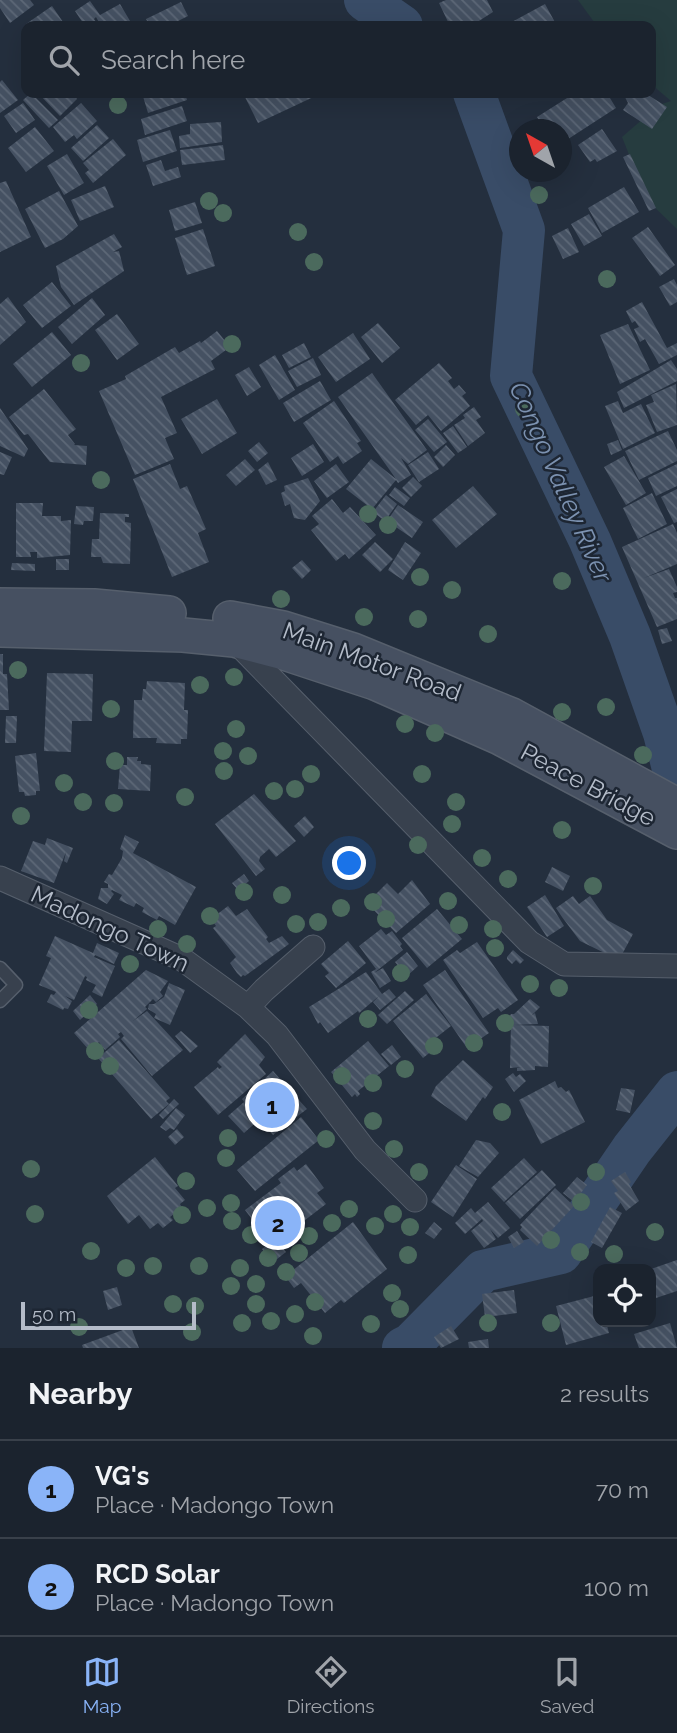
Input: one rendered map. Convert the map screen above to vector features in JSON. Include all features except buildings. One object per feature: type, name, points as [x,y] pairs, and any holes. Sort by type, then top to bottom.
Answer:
[{"type":"main road","name":"Main Motor Road","points":[[0,605],[94,606],[226,617],[283,628],[353,650],[506,726],[677,805]]},
{"type":"main road","name":"Main Motor Road","points":[[0,630],[108,631],[234,640],[284,653],[506,726]]},
{"type":"main road","name":"Peace Bridge","points":[[506,726],[677,832]]},
{"type":"street","points":[[234,640],[529,942],[565,964],[667,966]]},
{"type":"street","name":"Madongo Town","points":[[0,878],[181,959],[248,1007],[277,1035],[365,1150],[415,1200]]},
{"type":"street","points":[[248,1007],[313,947]]},
{"type":"lane","points":[[0,968],[16,985],[0,1001]]},
{"type":"green space","points":[[578,0],[677,0],[677,229],[647,200],[622,137],[659,105],[671,101],[656,88],[656,21],[593,21]]},
{"type":"waterway","name":"Congo Valley River","points":[[365,0],[395,21]]},
{"type":"waterway","name":"Congo Valley River","points":[[476,98],[524,230],[511,376],[590,541],[630,636],[664,733],[677,785]]},
{"type":"waterway","points":[[403,1348],[411,1344],[483,1271],[561,1253],[632,1149],[677,1092]]},
{"type":"place","name":"VG's","points":[[272,1105]]},
{"type":"place","name":"RCD Solar","points":[[278,1223]]}]
